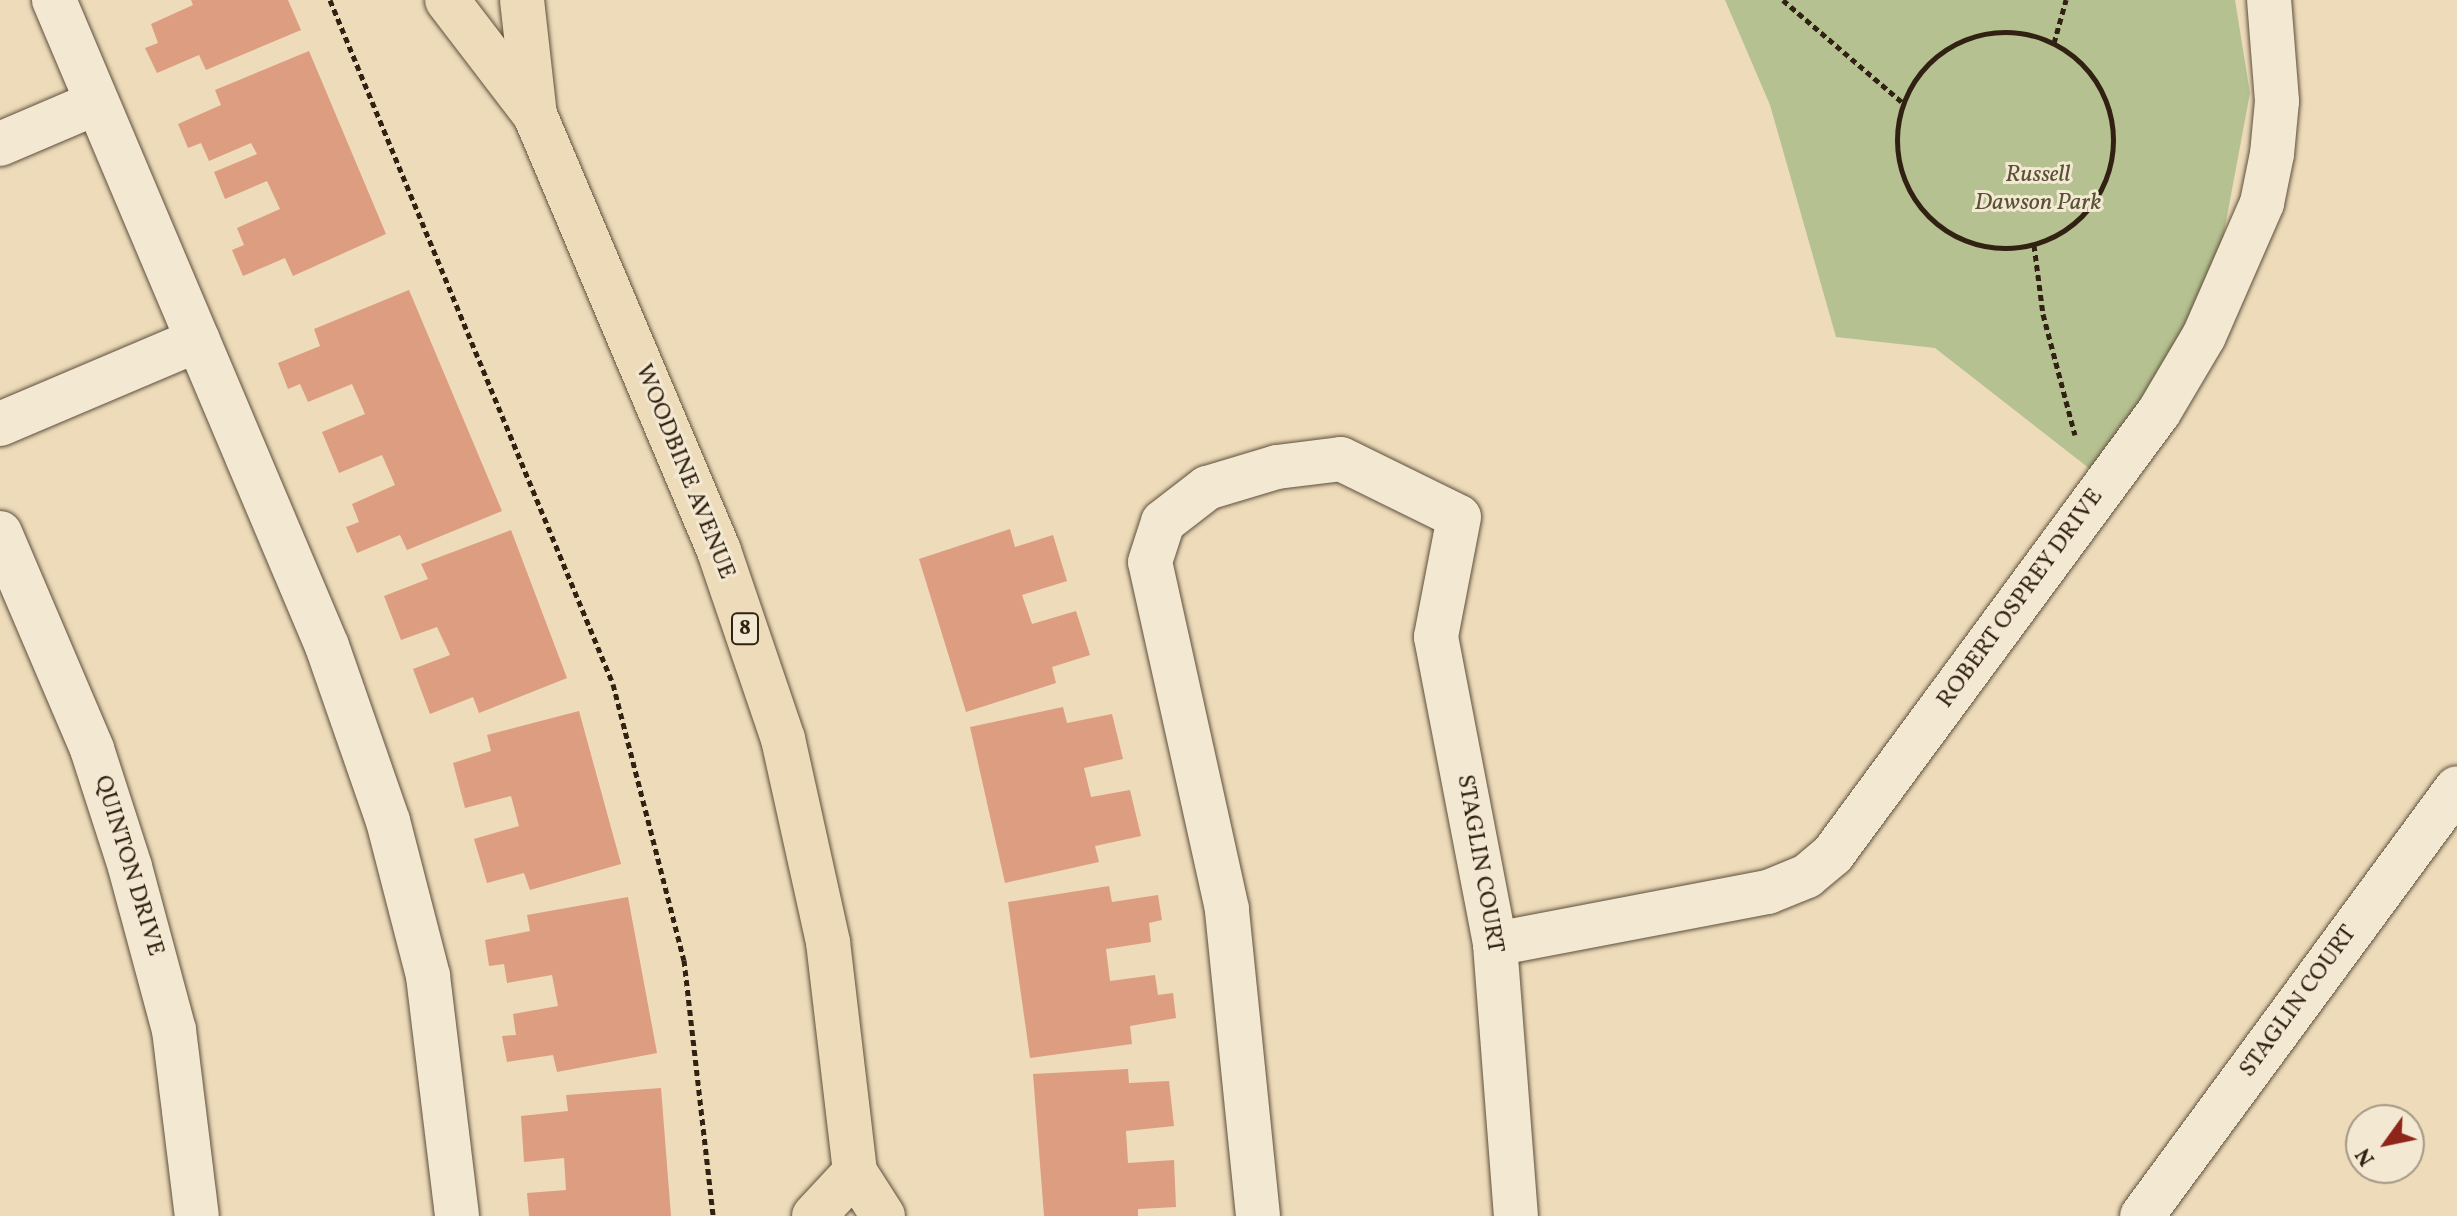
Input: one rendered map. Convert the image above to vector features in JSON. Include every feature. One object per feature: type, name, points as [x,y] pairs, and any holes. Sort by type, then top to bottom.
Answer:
[{"type":"main road","name":"WOODBINE AVENUE","points":[[447,0],[535,115],[719,551],[783,739],[828,942],[855,1172],[883,1216]]},
{"type":"main road","name":"WOODBINE AVENUE","points":[[522,0],[535,115]]},
{"type":"main road","points":[[814,1216],[855,1172]]},
{"type":"street","points":[[54,0],[327,646],[388,821],[428,976],[457,1216]]},
{"type":"street","name":"ROBERT OSPREY DRIVE","points":[[1495,944],[1768,892],[1807,876],[1833,854],[2159,412],[2204,336],[2262,203],[2272,154],[2277,101],[2269,0]]},
{"type":"street","points":[[0,144],[96,103]]},
{"type":"street","points":[[0,424],[198,340]]},
{"type":"street","name":"STAGLIN COURT","points":[[1258,1216],[1227,909],[1155,587],[1153,541],[1182,502],[1207,488],[1311,459],[1341,459],[1459,517],[1436,637],[1495,944],[1516,1216]]},
{"type":"street","name":"QUINTON DRIVE","points":[[0,533],[92,749],[130,867],[174,1030],[197,1216]]},
{"type":"street","name":"STAGLIN COURT","points":[[2142,1216],[2457,788]]},
{"type":"path","points":[[330,0],[613,684],[684,960],[713,1216]]},
{"type":"path","points":[[1783,0],[1903,103]]},
{"type":"path","points":[[2054,43],[2066,0]]},
{"type":"path","points":[[2013,32],[2054,43],[2081,63],[2106,102],[2111,163],[2083,215],[2034,245],[1968,242],[1919,205],[1897,152],[1903,103],[1930,62],[1977,35],[2013,32]]},
{"type":"path","points":[[2034,245],[2043,314],[2075,435]]},
{"type":"green space","name":"Russell Dawson Park","points":[[1725,0],[2235,0],[2250,93],[2222,243],[2155,388],[2099,476],[1935,348],[1836,337],[1770,105]]},
{"type":"building","points":[[191,0],[288,0],[301,30],[206,70],[199,55],[157,73],[145,48],[158,43],[151,24],[193,5]]},
{"type":"building","points":[[309,51],[386,234],[293,276],[285,258],[243,276],[232,250],[244,245],[237,228],[280,209],[267,181],[225,199],[214,172],[257,154],[251,143],[209,161],[201,143],[188,148],[178,124],[221,105],[215,90]]},
{"type":"building","points":[[409,290],[502,511],[407,550],[400,535],[357,553],[346,527],[359,522],[352,504],[395,485],[382,455],[339,473],[322,432],[365,414],[352,384],[308,402],[300,384],[288,389],[278,363],[320,346],[314,329]]},
{"type":"building","points":[[1010,529],[1015,547],[1053,535],[1067,581],[1022,595],[1032,624],[1076,611],[1090,655],[1052,667],[1056,683],[966,712],[919,559]]},
{"type":"building","points":[[511,530],[567,678],[479,713],[473,697],[430,714],[413,669],[450,655],[437,627],[401,640],[384,596],[428,579],[421,564]]},
{"type":"building","points":[[1063,707],[1067,723],[1112,714],[1123,759],[1084,768],[1091,797],[1130,790],[1141,836],[1095,846],[1099,862],[1005,883],[970,727]]},
{"type":"building","points":[[579,711],[621,864],[530,890],[524,873],[487,883],[474,839],[519,826],[511,796],[465,808],[453,763],[491,751],[487,735]]},
{"type":"building","points":[[1109,886],[1112,902],[1158,895],[1162,920],[1149,923],[1151,942],[1106,949],[1110,981],[1155,975],[1158,995],[1173,993],[1176,1018],[1130,1026],[1132,1044],[1030,1058],[1008,902]]},
{"type":"building","points":[[628,897],[657,1053],[557,1072],[553,1055],[507,1062],[502,1036],[516,1035],[513,1014],[558,1006],[552,975],[507,983],[504,964],[489,966],[485,940],[530,931],[527,915]]},
{"type":"building","points":[[1128,1069],[1129,1083],[1169,1081],[1174,1126],[1126,1131],[1128,1163],[1174,1160],[1176,1207],[1138,1209],[1138,1216],[1044,1216],[1033,1074]]},
{"type":"building","points":[[661,1088],[671,1216],[529,1216],[527,1193],[566,1190],[564,1158],[524,1162],[521,1116],[568,1111],[566,1095]]}]
